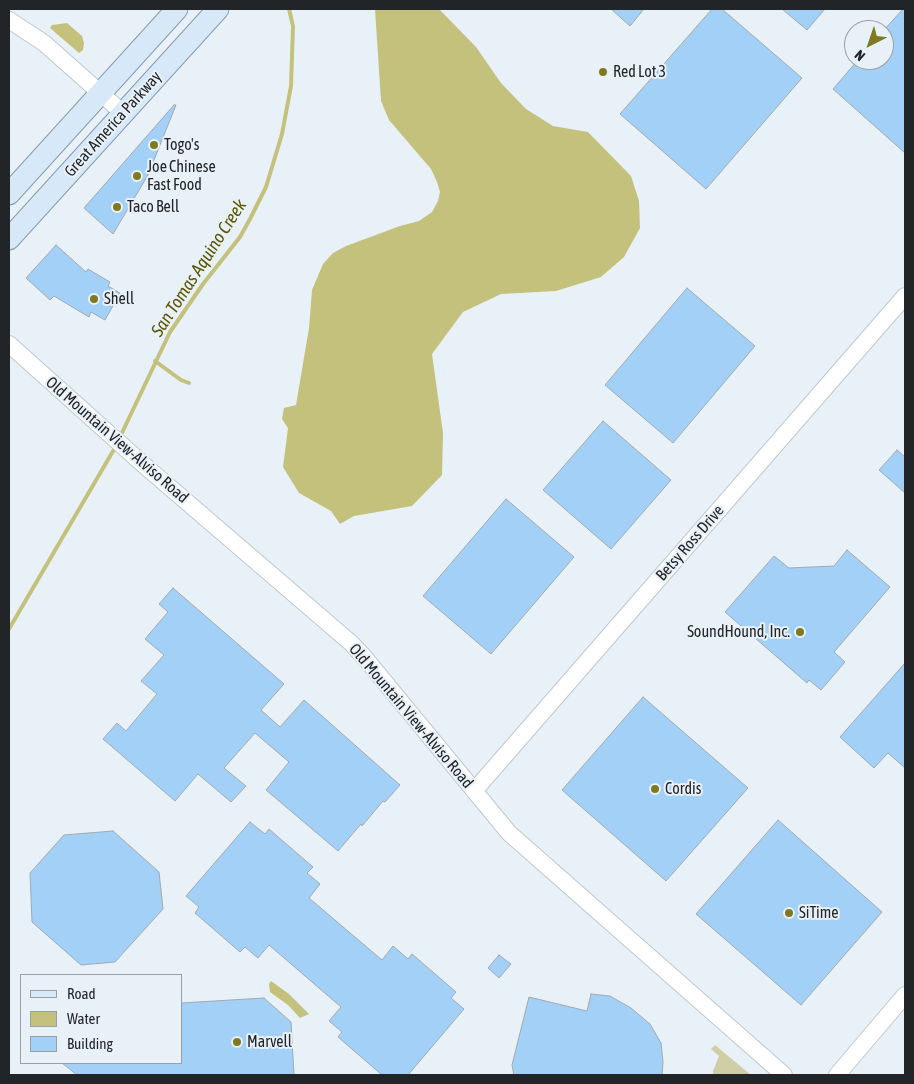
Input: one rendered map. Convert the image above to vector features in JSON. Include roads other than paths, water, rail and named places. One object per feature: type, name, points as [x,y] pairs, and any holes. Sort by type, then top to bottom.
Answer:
[{"type":"main road","name":"Great America Parkway","points":[[9,194],[177,9]]},
{"type":"main road","name":"Great America Parkway","points":[[9,239],[218,9]]},
{"type":"street","points":[[9,20],[44,43],[123,113]]},
{"type":"street","name":"Betsy Ross Drive","points":[[474,791],[905,296]]},
{"type":"street","name":"Old Mountain View-Alviso Road","points":[[9,344],[144,466],[351,643],[372,665],[509,833],[784,1075]]},
{"type":"street","points":[[837,1075],[905,995]]},
{"type":"water","points":[[375,9],[439,9],[476,47],[501,83],[526,109],[553,126],[588,132],[631,176],[639,201],[640,228],[624,257],[601,277],[556,291],[501,294],[463,312],[432,354],[443,433],[442,475],[412,506],[354,516],[340,524],[331,511],[299,493],[283,467],[288,428],[282,419],[284,408],[296,405],[309,328],[312,290],[323,264],[333,253],[346,246],[419,221],[432,212],[440,192],[431,169],[389,120],[381,101]]},
{"type":"water","points":[[67,23],[82,36],[83,50],[79,53],[50,28],[52,25]]},
{"type":"water","points":[[271,981],[289,994],[309,1014],[300,1018],[288,1005],[270,992],[269,984]]},
{"type":"waterway","name":"San Tomas Aquino Creek","points":[[120,437],[170,332],[203,284],[240,237],[266,187],[282,134],[291,86],[293,26],[289,9]]},
{"type":"waterway","points":[[155,361],[181,380],[189,383]]},
{"type":"waterway","name":"San Tomas Aquino Creek","points":[[9,629],[116,446]]},
{"type":"place","name":"Red Lot 3","points":[[603,72]]},
{"type":"place","name":"Togo's","points":[[154,145]]},
{"type":"place","name":"Joe Chinese Fast Food","points":[[137,176]]},
{"type":"place","name":"Taco Bell","points":[[117,207]]},
{"type":"place","name":"Shell","points":[[94,299]]},
{"type":"place","name":"SoundHound, Inc.","points":[[800,632]]},
{"type":"place","name":"Cordis","points":[[655,789]]},
{"type":"place","name":"SiTime","points":[[789,913]]},
{"type":"place","name":"Marvell","points":[[237,1042]]}]
